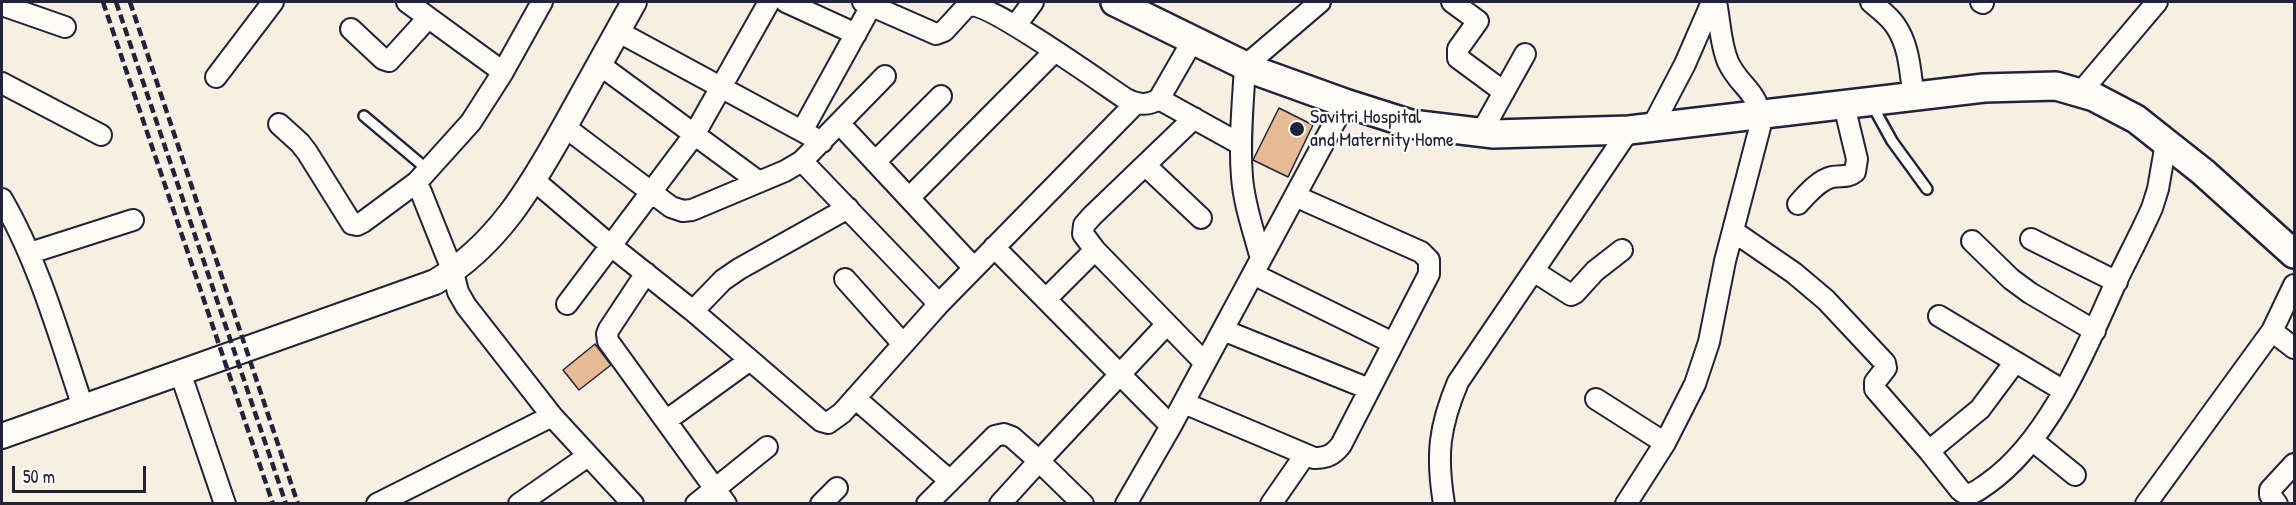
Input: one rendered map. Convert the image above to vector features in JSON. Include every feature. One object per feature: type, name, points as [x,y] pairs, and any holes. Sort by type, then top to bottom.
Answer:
[{"type":"main road","points":[[1115,2],[1245,66],[1345,103],[1411,124],[1481,133],[1640,128],[1760,116],[1984,88],[2056,86],[2094,97],[2136,119],[2204,172],[2295,254]]},
{"type":"street","points":[[216,76],[273,2]]},
{"type":"street","points":[[279,124],[304,147],[352,224],[357,225],[423,176],[471,122],[503,72],[541,2]]},
{"type":"street","points":[[2,436],[435,282],[453,272],[473,256],[495,233],[535,181],[633,2]]},
{"type":"street","points":[[567,304],[694,135],[769,2]]},
{"type":"street","points":[[786,2],[856,34]]},
{"type":"street","points":[[1016,25],[1033,2]]},
{"type":"street","points":[[1257,266],[1242,179],[1240,144],[1245,66],[1320,2]]},
{"type":"street","points":[[1452,2],[1478,21],[1457,55],[1504,92]]},
{"type":"street","points":[[1444,504],[1439,471],[1446,412],[1458,382],[1685,64],[1712,2]]},
{"type":"street","points":[[1626,504],[1665,443],[1695,384],[1709,342],[1733,231],[1756,142],[1760,116],[1756,100],[1730,65],[1724,52],[1716,2]]},
{"type":"street","points":[[1871,2],[1894,23],[1901,36],[1906,48],[1914,98]]},
{"type":"street","points":[[2080,93],[2157,2]]},
{"type":"street","points":[[802,131],[856,34],[867,4],[936,34],[944,31],[962,10],[971,4],[1016,25],[1135,104],[1153,103],[1159,99],[1193,40]]},
{"type":"street","points":[[2,5],[65,27]]},
{"type":"street","points":[[351,29],[382,59],[389,61],[421,8],[503,72]]},
{"type":"street","points":[[617,31],[822,142]]},
{"type":"street","points":[[909,198],[1055,51]]},
{"type":"street","points":[[1481,133],[1525,54]]},
{"type":"street","points":[[600,65],[759,182]]},
{"type":"street","points":[[565,127],[677,210],[692,210],[785,171],[802,161],[885,76]]},
{"type":"street","points":[[2,83],[101,135]]},
{"type":"street","points":[[875,162],[941,96]]},
{"type":"street","points":[[1159,99],[1240,144]]},
{"type":"street","points":[[1127,503],[1184,404],[1345,103]]},
{"type":"street","points":[[1798,204],[1823,181],[1832,177],[1851,175],[1855,172],[1857,103]]},
{"type":"street","points":[[535,181],[693,311],[821,422],[828,423],[835,420],[939,304],[1135,104]]},
{"type":"street","points":[[1194,118],[1084,225],[1083,234],[1095,250],[1205,363]]},
{"type":"street","points":[[839,123],[974,268]]},
{"type":"street","points":[[1733,231],[1794,273],[1826,300],[1885,363],[1886,368],[1875,382],[1875,388],[1968,499],[2008,466],[2032,440],[2064,391],[2095,331],[2152,208],[2158,189],[2166,143]]},
{"type":"street","points":[[802,161],[939,304]]},
{"type":"street","points":[[1145,165],[1201,218]]},
{"type":"street","points":[[423,176],[458,292],[466,306],[621,500]]},
{"type":"street","points":[[1184,404],[1314,458],[1324,458],[1335,453],[1341,445],[1429,274],[1429,260],[1421,252],[1295,196]]},
{"type":"street","points":[[2,199],[30,253],[83,407]]},
{"type":"street","points":[[693,311],[723,280],[739,269],[848,208]]},
{"type":"street","points":[[30,253],[133,220]]},
{"type":"street","points":[[2031,239],[2117,282]]},
{"type":"street","points":[[1972,241],[2011,279],[2030,293],[2095,331]]},
{"type":"street","points":[[994,247],[1171,426]]},
{"type":"street","points":[[1046,299],[1095,250]]},
{"type":"street","points":[[1535,272],[1571,295],[1595,271],[1622,250]]},
{"type":"street","points":[[1257,266],[1393,343]]},
{"type":"street","points":[[646,273],[607,334],[608,341],[721,496]]},
{"type":"street","points":[[845,279],[903,344]]},
{"type":"street","points":[[2146,504],[2272,331],[2295,285]]},
{"type":"street","points":[[1939,315],[2064,391]]},
{"type":"street","points":[[1000,504],[1167,324]]},
{"type":"street","points":[[1223,330],[1369,389]]},
{"type":"street","points":[[2272,331],[2295,348]]},
{"type":"street","points":[[667,420],[750,360]]},
{"type":"street","points":[[1929,451],[1980,409],[2015,362]]},
{"type":"street","points":[[180,372],[225,504]]},
{"type":"street","points":[[855,398],[949,480]]},
{"type":"street","points":[[1596,399],[1665,443]]},
{"type":"street","points":[[377,504],[417,495],[552,416]]},
{"type":"street","points":[[927,504],[988,441],[1004,434],[1039,461],[1083,504]]},
{"type":"street","points":[[2032,440],[2075,475]]},
{"type":"street","points":[[696,504],[721,496],[766,447]]},
{"type":"street","points":[[1271,504],[1305,455]]},
{"type":"street","points":[[519,504],[588,456]]},
{"type":"street","points":[[2277,504],[2270,495],[2270,490],[2295,465]]},
{"type":"street","points":[[821,504],[837,488]]},
{"type":"lane","points":[[1857,103],[1892,141],[1927,189]]},
{"type":"lane","points":[[364,116],[423,176]]},
{"type":"building","points":[[1279,108],[1313,125],[1288,177],[1253,160]]},
{"type":"building","points":[[595,344],[611,365],[579,390],[563,370]]},
{"type":"railway","points":[[103,2],[273,504]]},
{"type":"railway","points":[[116,2],[286,504]]},
{"type":"railway","points":[[130,2],[298,504]]},
{"type":"place","name":"Savitri Hospital and Maternity Home","points":[[1297,129]]}]
